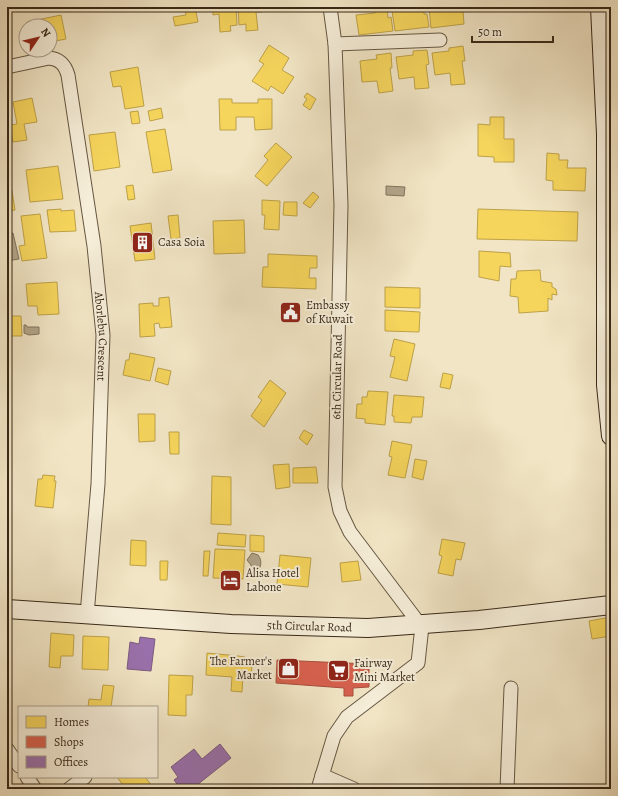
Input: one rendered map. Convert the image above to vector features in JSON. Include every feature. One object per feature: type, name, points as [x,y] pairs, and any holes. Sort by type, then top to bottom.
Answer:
[{"type":"street","name":"6th Circular Road","points":[[330,7],[335,44],[341,205],[335,486],[340,511],[350,532],[421,626]]},
{"type":"street","points":[[600,7],[606,134],[606,385],[611,436]]},
{"type":"street","points":[[335,44],[440,40]]},
{"type":"street","name":"Aborlebu Crescent","points":[[7,67],[49,58],[61,62],[65,67],[68,75],[92,231],[103,335],[98,484],[87,615]]},
{"type":"street","name":"5th Circular Road","points":[[7,609],[318,628],[368,628],[421,626],[611,605]]},
{"type":"street","points":[[318,789],[334,736],[347,718],[418,663],[421,626]]},
{"type":"street","points":[[507,789],[511,688]]},
{"type":"street","points":[[7,749],[18,765]]},
{"type":"street","points":[[322,775],[354,789]]},
{"type":"street","points":[[28,778],[35,789]]},
{"type":"street","points":[[68,789],[84,778]]},
{"type":"shaded area","points":[[386,186],[405,187],[404,196],[386,195]]},
{"type":"shaded area","points":[[13,233],[19,259],[7,261],[7,234]]},
{"type":"shaded area","points":[[24,325],[27,327],[39,327],[39,334],[29,335],[24,333]]},
{"type":"shaded area","points":[[252,553],[260,557],[261,562],[260,567],[255,574],[253,574],[251,565],[247,560]]},
{"type":"building: Homes","points":[[185,7],[195,7],[198,22],[175,26],[173,17],[186,15]]},
{"type":"building: Homes","points":[[213,7],[236,7],[237,25],[230,26],[231,31],[220,32],[219,14],[213,15]]},
{"type":"building: Homes","points":[[238,7],[262,7],[262,12],[256,12],[258,30],[246,31],[246,24],[239,25]]},
{"type":"building: Homes","points":[[375,7],[387,7],[388,18],[391,17],[393,31],[359,35],[356,15],[375,13]]},
{"type":"building: Homes","points":[[411,7],[424,7],[424,14],[427,14],[429,27],[395,31],[392,11],[412,9]]},
{"type":"building: Homes","points":[[429,7],[461,7],[461,10],[463,10],[464,24],[431,28]]},
{"type":"building: Homes","points":[[61,15],[66,39],[58,40],[58,18],[46,18]]},
{"type":"building: Homes","points":[[269,45],[289,58],[282,70],[294,77],[283,94],[271,86],[268,91],[252,81],[264,64],[259,61]]},
{"type":"building: Homes","points":[[463,46],[465,61],[462,61],[465,84],[451,85],[450,73],[435,75],[432,53],[449,51],[449,48]]},
{"type":"building: Homes","points":[[427,50],[429,64],[426,65],[429,88],[415,89],[414,77],[399,79],[396,57],[413,55],[413,51]]},
{"type":"building: Homes","points":[[391,53],[392,68],[390,68],[393,91],[379,93],[377,81],[362,82],[360,61],[377,59],[376,55]]},
{"type":"building: Homes","points":[[138,67],[144,106],[125,109],[121,86],[113,87],[110,72]]},
{"type":"building: Homes","points":[[307,93],[316,99],[310,110],[303,105],[307,99],[304,97]]},
{"type":"building: Homes","points":[[32,98],[37,122],[24,124],[27,140],[13,142],[10,125],[17,124],[13,102]]},
{"type":"building: Homes","points":[[219,99],[232,99],[232,103],[258,103],[258,99],[272,99],[272,129],[255,130],[254,117],[236,117],[236,130],[220,130]]},
{"type":"building: Homes","points":[[161,108],[163,118],[150,121],[148,111]]},
{"type":"building: Homes","points":[[138,111],[140,123],[132,124],[130,112]]},
{"type":"building: Homes","points":[[490,117],[504,117],[504,139],[514,139],[514,162],[494,162],[494,157],[478,156],[478,124],[490,125]]},
{"type":"building: Homes","points":[[165,129],[172,170],[153,173],[146,132]]},
{"type":"building: Homes","points":[[115,132],[120,167],[94,171],[89,135]]},
{"type":"building: Homes","points":[[276,143],[292,157],[267,186],[255,176],[268,160],[264,156]]},
{"type":"building: Homes","points":[[547,153],[559,154],[559,160],[568,160],[567,168],[586,168],[585,191],[553,190],[553,181],[546,180]]},
{"type":"building: Homes","points":[[58,166],[63,199],[30,202],[26,170]]},
{"type":"building: Homes","points":[[7,172],[9,172],[15,210],[7,212]]},
{"type":"building: Homes","points":[[133,185],[135,199],[128,200],[126,186]]},
{"type":"building: Homes","points":[[313,192],[319,197],[310,208],[303,203]]},
{"type":"building: Homes","points":[[262,200],[280,201],[279,230],[264,229],[265,215],[262,215]]},
{"type":"building: Homes","points":[[284,202],[297,202],[297,216],[283,215]]},
{"type":"building: Homes","points":[[61,209],[61,211],[74,210],[76,231],[50,232],[47,210]]},
{"type":"building: Homes","points":[[478,209],[578,212],[577,241],[477,239]]},
{"type":"building: Homes","points":[[40,214],[47,258],[22,261],[19,246],[25,245],[21,216]]},
{"type":"building: Homes","points":[[178,215],[180,238],[171,239],[168,216]]},
{"type":"building: Homes","points":[[244,220],[245,253],[214,254],[213,221]]},
{"type":"building: Homes","name":"Casa Soia","points":[[151,223],[155,259],[135,261],[130,226]]},
{"type":"building: Homes","points":[[479,251],[510,253],[511,267],[500,266],[499,281],[479,277]]},
{"type":"building: Homes","points":[[268,254],[317,256],[317,268],[310,268],[309,278],[316,278],[316,289],[262,287],[263,267],[268,267]]},
{"type":"building: Homes","points":[[540,270],[541,281],[552,283],[552,287],[556,289],[557,295],[552,294],[552,300],[548,298],[548,311],[519,313],[518,297],[510,296],[511,279],[516,279],[517,271]]},
{"type":"building: Homes","points":[[57,282],[59,314],[38,315],[37,306],[28,306],[26,284]]},
{"type":"building: Homes","points":[[385,287],[420,288],[420,308],[385,307]]},
{"type":"building: Homes","points":[[169,297],[172,327],[160,328],[159,323],[154,324],[155,336],[140,337],[139,304],[153,303],[153,306],[159,306],[159,298]]},
{"type":"building: Homes","points":[[385,310],[420,312],[419,332],[385,331]]},
{"type":"building: Homes","points":[[7,316],[21,316],[22,336],[7,336]]},
{"type":"building: Homes","points":[[394,339],[415,344],[407,381],[390,377],[395,357],[390,356]]},
{"type":"building: Homes","points":[[130,353],[155,358],[150,381],[123,375],[126,360],[129,360]]},
{"type":"building: Homes","points":[[158,368],[171,371],[168,385],[155,381]]},
{"type":"building: Homes","points":[[443,373],[453,375],[450,389],[440,387]]},
{"type":"building: Homes","points":[[270,380],[286,393],[264,427],[251,416],[262,400],[258,397]]},
{"type":"building: Homes","points":[[368,391],[388,392],[385,425],[365,423],[365,419],[356,418],[357,404],[362,404],[362,397],[367,397]]},
{"type":"building: Homes","points":[[394,395],[424,397],[422,417],[412,417],[411,423],[394,422],[394,416],[392,416]]},
{"type":"building: Homes","points":[[138,414],[155,414],[155,441],[139,442]]},
{"type":"building: Homes","points":[[304,430],[313,435],[307,445],[299,438]]},
{"type":"building: Homes","points":[[169,432],[179,432],[179,454],[170,454]]},
{"type":"building: Homes","points":[[392,441],[412,445],[405,478],[388,475],[392,457],[389,456]]},
{"type":"building: Homes","points":[[415,459],[427,461],[423,480],[412,477]]},
{"type":"building: Homes","points":[[289,464],[290,487],[276,489],[273,465]]},
{"type":"building: Homes","points":[[316,467],[318,483],[293,483],[293,468]]},
{"type":"building: Homes","points":[[43,475],[55,476],[54,481],[56,481],[53,508],[35,506],[38,479],[42,479]]},
{"type":"building: Homes","points":[[212,476],[231,477],[231,525],[211,524]]},
{"type":"building: Homes","points":[[218,533],[246,535],[245,547],[217,545]]},
{"type":"building: Homes","points":[[250,535],[264,536],[264,552],[250,551]]},
{"type":"building: Homes","points":[[442,539],[465,543],[461,560],[456,559],[453,576],[438,573],[442,556],[439,555]]},
{"type":"building: Homes","points":[[131,540],[146,541],[146,566],[130,565]]},
{"type":"building: Homes","points":[[215,549],[245,550],[243,579],[213,578]]},
{"type":"building: Homes","points":[[204,551],[210,551],[208,576],[203,576]]},
{"type":"building: Homes","points":[[280,555],[311,558],[308,587],[277,584]]},
{"type":"building: Homes","points":[[160,561],[168,561],[167,580],[160,580]]},
{"type":"building: Homes","points":[[358,561],[361,580],[342,582],[340,563]]},
{"type":"building: Homes","points":[[611,617],[611,636],[592,639],[589,621]]},
{"type":"building: Homes","points":[[51,633],[74,635],[73,656],[61,656],[60,668],[49,667]]},
{"type":"building: Homes","points":[[83,636],[109,637],[108,670],[82,669]]},
{"type":"building: Homes","points":[[207,653],[245,657],[244,662],[252,663],[251,677],[243,676],[242,692],[231,691],[232,677],[206,675]]},
{"type":"building: Homes","points":[[169,675],[193,676],[192,695],[186,695],[186,716],[168,715]]},
{"type":"building: Homes","points":[[103,685],[114,686],[111,706],[88,706],[89,699],[101,700]]},
{"type":"building: Homes","points":[[118,778],[146,778],[152,786],[149,789],[126,789]]},
{"type":"building: Shops","points":[[277,660],[369,664],[369,687],[353,688],[353,696],[344,696],[344,688],[276,683]]},
{"type":"building: Offices","points":[[140,637],[155,639],[151,671],[127,669],[130,642],[139,644]]},
{"type":"building: Offices","points":[[220,744],[231,758],[192,789],[181,789],[174,780],[178,777],[171,767],[194,749],[202,759]]},
{"type":"place","name":"Casa Soia","points":[[143,242]]},
{"type":"place","name":"Embassy of Kuwait","points":[[290,312]]},
{"type":"place","name":"Alisa Hotel Labone","points":[[231,580]]},
{"type":"place","name":"The Farmer's Market","points":[[288,668]]},
{"type":"place","name":"Fairway Mini Market","points":[[338,670]]}]
